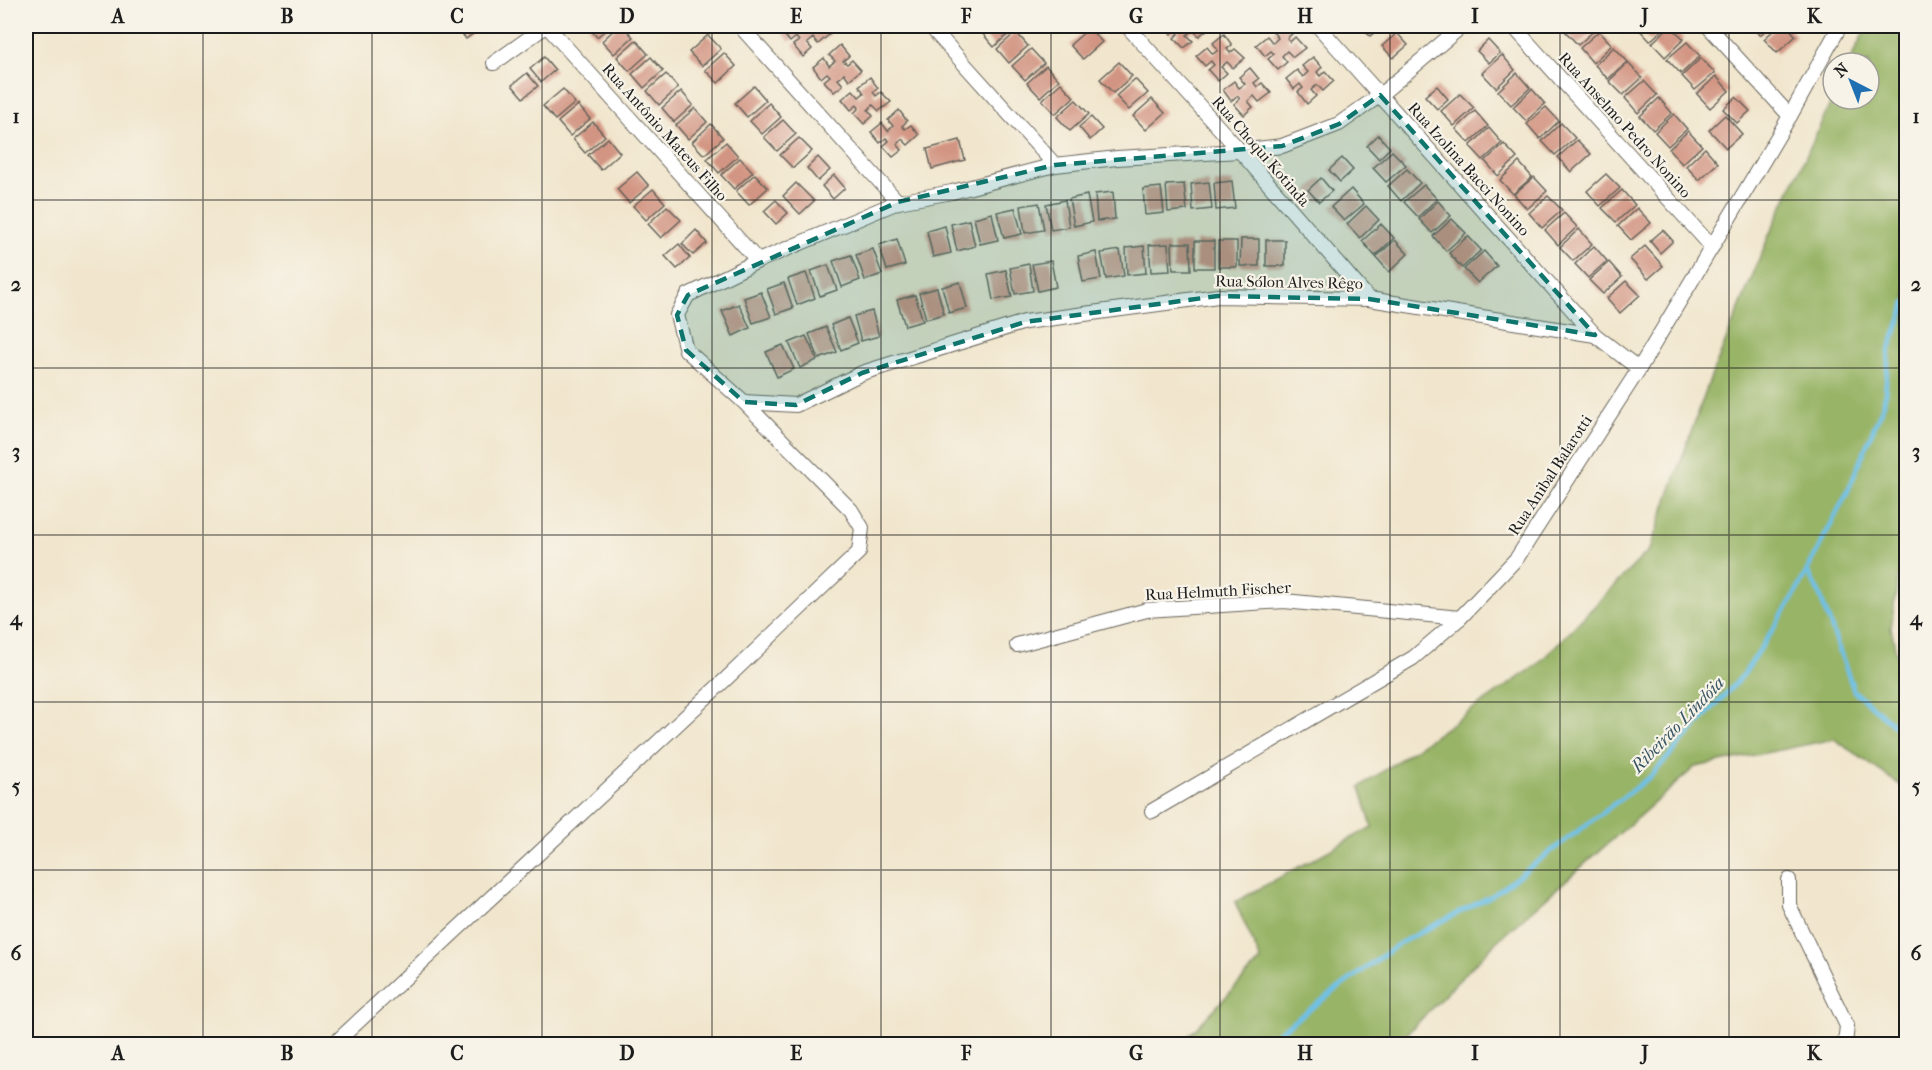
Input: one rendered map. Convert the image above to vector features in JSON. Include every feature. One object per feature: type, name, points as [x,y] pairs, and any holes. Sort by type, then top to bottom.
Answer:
[{"type":"street","points":[[494,63],[547,26]]},
{"type":"street","name":"Rua Antônio Mateus Filho","points":[[547,26],[758,261]]},
{"type":"street","points":[[741,26],[898,202]]},
{"type":"street","points":[[930,26],[1055,165]]},
{"type":"street","name":"Rua Choqui Kotinda","points":[[1127,26],[1369,299]]},
{"type":"street","name":"Rua Izolina Bacci Nonino","points":[[1318,26],[1595,335]]},
{"type":"street","points":[[334,1044],[859,552],[862,528],[851,510],[744,402],[686,350],[677,315],[688,295],[758,261],[898,202],[952,192],[1055,165],[1117,158],[1240,151],[1282,146],[1339,124],[1380,95],[1462,26]]},
{"type":"street","name":"Rua Anselmo Pedro Nonino","points":[[1513,26],[1712,247]]},
{"type":"street","points":[[1708,26],[1790,116]]},
{"type":"street","name":"Rua Anibal Balarotti","points":[[1152,811],[1413,658],[1460,618],[1517,558],[1640,369],[1790,116],[1840,26]]},
{"type":"street","name":"Rua Sólon Alves Rêgo","points":[[744,402],[796,405],[862,373],[1025,322],[1218,296],[1369,299],[1595,335],[1640,369]]},
{"type":"street","name":"Rua Helmuth Fischer","points":[[1017,645],[1147,610],[1284,601],[1460,618]]},
{"type":"street","points":[[1789,880],[1789,905],[1847,1026],[1845,1044]]},
{"type":"highlighted area","points":[[1380,95],[1595,335],[1369,299],[1218,296],[1025,322],[862,373],[796,405],[744,402],[686,350],[677,315],[688,295],[898,202],[1055,165],[1282,146],[1339,124]]},
{"type":"green space","points":[[1867,26],[1904,26],[1906,545],[1899,570],[1891,628],[1902,682],[1906,687],[1906,789],[1834,739],[1695,767],[1497,941],[1397,1044],[1181,1044],[1261,960],[1235,902],[1372,827],[1360,787],[1537,665],[1650,549],[1707,387],[1770,233],[1827,111],[1881,111],[1881,51],[1855,51]]},
{"type":"building","points":[[456,26],[479,26],[481,28],[466,39]]},
{"type":"building","points":[[587,26],[608,26],[609,27],[597,37]]},
{"type":"building","points":[[618,26],[623,26],[633,37],[614,54],[602,41]]},
{"type":"building","points":[[789,26],[795,26],[798,30],[804,26],[813,26],[816,29],[822,26],[830,34],[818,44],[813,38],[807,43],[812,49],[803,57],[793,45],[799,41],[796,37],[790,42],[782,32]]},
{"type":"building","points":[[990,26],[1010,26],[1013,30],[994,47],[982,33]]},
{"type":"building","points":[[1164,26],[1212,26],[1199,36],[1193,30],[1187,35],[1193,41],[1184,48],[1174,38],[1179,33],[1177,29],[1171,34]]},
{"type":"building","points":[[1285,26],[1292,34],[1287,38],[1290,42],[1295,37],[1305,48],[1293,57],[1287,51],[1282,56],[1287,62],[1278,70],[1268,59],[1274,54],[1271,51],[1265,56],[1256,45],[1267,36],[1273,43],[1278,38],[1273,32]]},
{"type":"building","points":[[1360,26],[1382,26],[1370,36]]},
{"type":"building","points":[[1571,26],[1595,26],[1597,28],[1578,45],[1565,31]]},
{"type":"building","points":[[1636,26],[1667,26],[1650,41]]},
{"type":"building","points":[[1670,26],[1684,39],[1665,57],[1652,43]]},
{"type":"building","points":[[1752,26],[1770,26],[1760,35]]},
{"type":"building","points":[[1778,26],[1787,26],[1796,36],[1777,53],[1764,39]]},
{"type":"building","points":[[1089,28],[1102,42],[1083,59],[1070,45]]},
{"type":"building","points":[[1599,31],[1612,45],[1593,63],[1580,48]]},
{"type":"building","points":[[1016,32],[1028,46],[1009,63],[997,49]]},
{"type":"building","points":[[1397,33],[1408,45],[1393,58],[1382,46]]},
{"type":"building","points":[[1224,34],[1232,45],[1227,49],[1230,53],[1235,49],[1245,58],[1233,68],[1227,62],[1221,67],[1227,73],[1218,81],[1208,70],[1214,65],[1211,61],[1205,66],[1196,56],[1207,47],[1213,54],[1218,50],[1213,43]]},
{"type":"building","points":[[708,35],[721,49],[702,66],[689,52]]},
{"type":"building","points":[[636,40],[648,54],[629,71],[617,57]]},
{"type":"building","points":[[1488,40],[1500,53],[1489,63],[1477,51]]},
{"type":"building","points":[[1687,42],[1700,56],[1681,74],[1667,59]]},
{"type":"building","points":[[840,45],[849,56],[843,61],[847,64],[852,60],[861,70],[849,80],[844,73],[838,79],[843,85],[834,92],[824,81],[830,76],[827,73],[821,78],[813,67],[824,58],[829,66],[835,61],[829,55]]},
{"type":"building","points":[[1614,47],[1628,62],[1608,79],[1595,65]]},
{"type":"building","points":[[1031,49],[1044,63],[1025,80],[1012,66]]},
{"type":"building","points":[[724,53],[736,66],[718,83],[705,70]]},
{"type":"building","points":[[1502,55],[1515,70],[1496,88],[1482,73]]},
{"type":"building","points":[[544,57],[555,70],[541,82],[530,69]]},
{"type":"building","points":[[651,57],[663,71],[644,88],[632,74]]},
{"type":"building","points":[[1313,57],[1322,67],[1317,72],[1320,76],[1325,71],[1334,81],[1323,91],[1317,85],[1311,90],[1316,96],[1307,104],[1298,92],[1303,88],[1300,84],[1294,89],[1286,79],[1297,70],[1303,77],[1308,72],[1302,66]]},
{"type":"building","points":[[1701,58],[1715,73],[1695,90],[1682,76]]},
{"type":"building","points":[[1119,62],[1132,76],[1113,93],[1100,79]]},
{"type":"building","points":[[1628,63],[1642,78],[1623,95],[1609,81]]},
{"type":"building","points":[[1046,66],[1059,80],[1040,97],[1027,83]]},
{"type":"building","points":[[1250,68],[1259,79],[1254,83],[1257,87],[1262,83],[1271,93],[1259,102],[1254,96],[1248,101],[1253,107],[1244,115],[1234,104],[1240,99],[1237,96],[1231,101],[1223,90],[1234,81],[1239,88],[1245,84],[1239,77]]},
{"type":"building","points":[[527,73],[538,86],[523,98],[512,85]]},
{"type":"building","points":[[1517,73],[1530,88],[1511,105],[1498,91]]},
{"type":"building","points":[[666,74],[678,88],[659,105],[647,91]]},
{"type":"building","points":[[1716,76],[1729,91],[1710,108],[1697,94]]},
{"type":"building","points":[[870,77],[878,88],[873,92],[876,96],[881,92],[891,102],[879,111],[873,105],[868,110],[873,116],[864,124],[854,113],[859,108],[857,105],[851,110],[842,99],[853,90],[859,97],[864,93],[859,86]]},
{"type":"building","points":[[1135,79],[1148,93],[1129,110],[1116,96]]},
{"type":"building","points":[[1644,81],[1657,95],[1638,113],[1625,98]]},
{"type":"building","points":[[1061,83],[1074,97],[1055,114],[1042,100]]},
{"type":"building","points":[[754,86],[766,100],[747,117],[735,103]]},
{"type":"building","points":[[1437,86],[1448,99],[1437,109],[1425,96]]},
{"type":"building","points":[[563,89],[575,103],[555,120],[543,106]]},
{"type":"building","points":[[1532,89],[1545,104],[1526,121],[1513,107]]},
{"type":"building","points":[[681,91],[693,105],[674,122],[662,108]]},
{"type":"building","points":[[1460,94],[1474,108],[1454,126],[1441,111]]},
{"type":"building","points":[[1736,97],[1750,111],[1737,123],[1723,109]]},
{"type":"building","points":[[1659,98],[1672,113],[1653,130],[1640,116]]},
{"type":"building","points":[[1152,99],[1165,113],[1146,130],[1133,116]]},
{"type":"building","points":[[1076,100],[1089,114],[1070,131],[1057,117]]},
{"type":"building","points":[[769,103],[781,117],[762,134],[750,121]]},
{"type":"building","points":[[578,105],[590,119],[570,136],[558,122]]},
{"type":"building","points":[[1546,107],[1559,121],[1540,139],[1527,124]]},
{"type":"building","points":[[695,108],[707,122],[688,139],[676,125]]},
{"type":"building","points":[[899,110],[907,121],[902,126],[905,129],[911,125],[919,135],[908,145],[902,139],[897,144],[902,150],[893,157],[883,146],[889,141],[886,138],[880,143],[871,132],[882,123],[888,131],[893,126],[888,120]]},
{"type":"building","points":[[1475,111],[1488,126],[1469,143],[1456,129]]},
{"type":"building","points":[[1674,114],[1687,129],[1668,146],[1655,132]]},
{"type":"building","points":[[1725,115],[1742,134],[1726,148],[1709,130]]},
{"type":"building","points":[[1091,117],[1102,129],[1090,140],[1079,127]]},
{"type":"building","points":[[783,120],[796,134],[777,151],[764,137]]},
{"type":"building","points":[[593,122],[605,136],[585,153],[573,139]]},
{"type":"building","points":[[1561,123],[1575,138],[1555,155],[1542,141]]},
{"type":"building","points":[[711,124],[723,138],[704,155],[692,142]]},
{"type":"building","points":[[1489,128],[1502,143],[1483,160],[1470,146]]},
{"type":"building","points":[[1688,131],[1702,146],[1682,164],[1669,149]]},
{"type":"building","points":[[1378,135],[1390,148],[1379,159],[1367,146]]},
{"type":"building","points":[[608,138],[620,153],[601,170],[588,155]]},
{"type":"building","points":[[799,138],[812,151],[793,168],[780,155]]},
{"type":"building","points":[[960,140],[965,160],[932,169],[927,149]]},
{"type":"building","points":[[1577,140],[1591,154],[1571,172],[1558,157]]},
{"type":"building","points":[[726,142],[738,156],[719,173],[707,159]]},
{"type":"building","points":[[1504,144],[1517,158],[1498,176],[1485,161]]},
{"type":"building","points":[[1705,148],[1718,163],[1699,180],[1686,166]]},
{"type":"building","points":[[1392,151],[1406,165],[1386,182],[1373,168]]},
{"type":"building","points":[[818,157],[830,170],[818,181],[807,168]]},
{"type":"building","points":[[740,158],[753,172],[734,189],[721,175]]},
{"type":"building","points":[[1342,158],[1353,170],[1340,182],[1329,170]]},
{"type":"building","points":[[1519,162],[1532,177],[1513,194],[1500,180]]},
{"type":"building","points":[[1407,169],[1420,183],[1401,201],[1388,186]]},
{"type":"building","points":[[637,172],[649,186],[629,203],[617,189]]},
{"type":"building","points":[[755,174],[768,188],[749,205],[736,191]]},
{"type":"building","points":[[1606,174],[1620,188],[1600,206],[1587,191]]},
{"type":"building","points":[[834,175],[845,188],[833,199],[822,186]]},
{"type":"building","points":[[1534,177],[1547,191],[1527,209],[1514,194]]},
{"type":"building","points":[[1321,178],[1332,191],[1319,202],[1308,190]]},
{"type":"building","points":[[1232,181],[1235,208],[1216,210],[1214,183]]},
{"type":"building","points":[[1209,182],[1212,209],[1193,211],[1191,184]]},
{"type":"building","points":[[796,183],[814,201],[800,214],[783,196]]},
{"type":"building","points":[[1184,184],[1187,210],[1168,212],[1166,185]]},
{"type":"building","points":[[1424,185],[1437,199],[1418,217],[1404,202]]},
{"type":"building","points":[[1161,187],[1164,213],[1145,215],[1143,189]]},
{"type":"building","points":[[653,189],[665,203],[646,220],[633,206]]},
{"type":"building","points":[[1351,189],[1364,204],[1344,221],[1331,207]]},
{"type":"building","points":[[1622,190],[1635,205],[1616,222],[1602,208]]},
{"type":"building","points":[[1113,192],[1115,219],[1097,221],[1095,194]]},
{"type":"building","points":[[1087,195],[1092,222],[1074,226],[1069,199]]},
{"type":"building","points":[[1548,196],[1562,210],[1542,228],[1529,213]]},
{"type":"building","points":[[776,200],[788,213],[776,224],[764,211]]},
{"type":"building","points":[[1065,200],[1069,227],[1051,230],[1046,204]]},
{"type":"building","points":[[1438,201],[1451,216],[1432,233],[1419,219]]},
{"type":"building","points":[[1039,203],[1044,230],[1025,233],[1021,206]]},
{"type":"building","points":[[667,206],[681,220],[661,238],[648,224]]},
{"type":"building","points":[[1366,206],[1379,220],[1360,238],[1347,224]]},
{"type":"building","points":[[1015,208],[1022,234],[1004,238],[997,212]]},
{"type":"building","points":[[1637,208],[1651,223],[1631,240],[1618,226]]},
{"type":"building","points":[[992,213],[998,240],[980,244],[974,218]]},
{"type":"building","points":[[1564,213],[1577,227],[1558,245],[1545,230]]},
{"type":"building","points":[[1452,219],[1466,233],[1446,251],[1433,236]]},
{"type":"building","points":[[969,220],[975,246],[957,251],[951,224]]},
{"type":"building","points":[[1381,224],[1394,238],[1375,256],[1362,241]]},
{"type":"building","points":[[945,226],[951,253],[933,257],[927,231]]},
{"type":"building","points":[[1579,229],[1592,244],[1573,261],[1560,247]]},
{"type":"building","points":[[696,230],[707,243],[693,255],[682,244]]},
{"type":"building","points":[[1663,230],[1673,241],[1660,253],[1650,241]]},
{"type":"building","points":[[1468,236],[1481,250],[1462,268],[1449,253]]},
{"type":"building","points":[[897,239],[905,265],[887,270],[879,245]]},
{"type":"building","points":[[1241,239],[1259,239],[1259,266],[1240,266]]},
{"type":"building","points":[[1266,240],[1285,240],[1285,266],[1266,266]]},
{"type":"building","points":[[1395,240],[1408,254],[1389,272],[1376,257]]},
{"type":"building","points":[[1195,241],[1214,241],[1214,268],[1195,268]]},
{"type":"building","points":[[1218,241],[1237,241],[1237,267],[1218,267]]},
{"type":"building","points":[[1172,243],[1190,243],[1191,270],[1173,270]]},
{"type":"building","points":[[679,244],[690,258],[677,269],[665,256]]},
{"type":"building","points":[[1168,244],[1170,271],[1151,272],[1149,245]]},
{"type":"building","points":[[1144,246],[1146,273],[1127,275],[1126,248]]},
{"type":"building","points":[[1594,246],[1607,261],[1588,278],[1575,264]]},
{"type":"building","points":[[1645,246],[1663,266],[1648,279],[1630,259]]},
{"type":"building","points":[[873,249],[882,274],[865,280],[856,255]]},
{"type":"building","points":[[1120,250],[1124,276],[1106,279],[1101,253]]},
{"type":"building","points":[[1484,251],[1497,266],[1478,283],[1464,269]]},
{"type":"building","points":[[1096,252],[1101,279],[1083,282],[1078,256]]},
{"type":"building","points":[[851,255],[860,280],[842,287],[833,261]]},
{"type":"building","points":[[1051,261],[1056,287],[1038,291],[1032,264]]},
{"type":"building","points":[[1609,262],[1622,277],[1603,294],[1589,280]]},
{"type":"building","points":[[1029,264],[1033,291],[1015,294],[1010,268]]},
{"type":"building","points":[[828,265],[837,290],[820,296],[811,271]]},
{"type":"building","points":[[1006,270],[1012,297],[993,300],[988,274]]},
{"type":"building","points":[[806,273],[815,298],[797,305],[788,279]]},
{"type":"building","points":[[1626,281],[1640,295],[1620,313],[1607,298]]},
{"type":"building","points":[[960,282],[967,308],[949,313],[942,287]]},
{"type":"building","points":[[784,283],[793,308],[776,314],[767,289]]},
{"type":"building","points":[[937,288],[944,314],[926,319],[919,293]]},
{"type":"building","points":[[761,292],[771,317],[753,323],[744,298]]},
{"type":"building","points":[[915,295],[923,321],[905,326],[897,300]]},
{"type":"building","points":[[739,304],[750,328],[733,336],[722,311]]},
{"type":"building","points":[[872,311],[879,336],[861,341],[854,316]]},
{"type":"building","points":[[848,318],[858,343],[841,350],[831,325]]},
{"type":"building","points":[[826,327],[837,352],[819,359],[809,334]]},
{"type":"building","points":[[806,336],[817,360],[800,368],[789,343]]},
{"type":"building","points":[[783,345],[794,369],[777,377],[766,352]]},
{"type":"waterway","name":"Ribeirão Lindóia","points":[[1264,1044],[1400,943],[1493,895],[1651,776],[1744,674],[1793,598],[1847,493],[1884,403],[1889,351],[1906,303]]},
{"type":"waterway","points":[[1807,570],[1819,593],[1854,691],[1906,735]]}]
